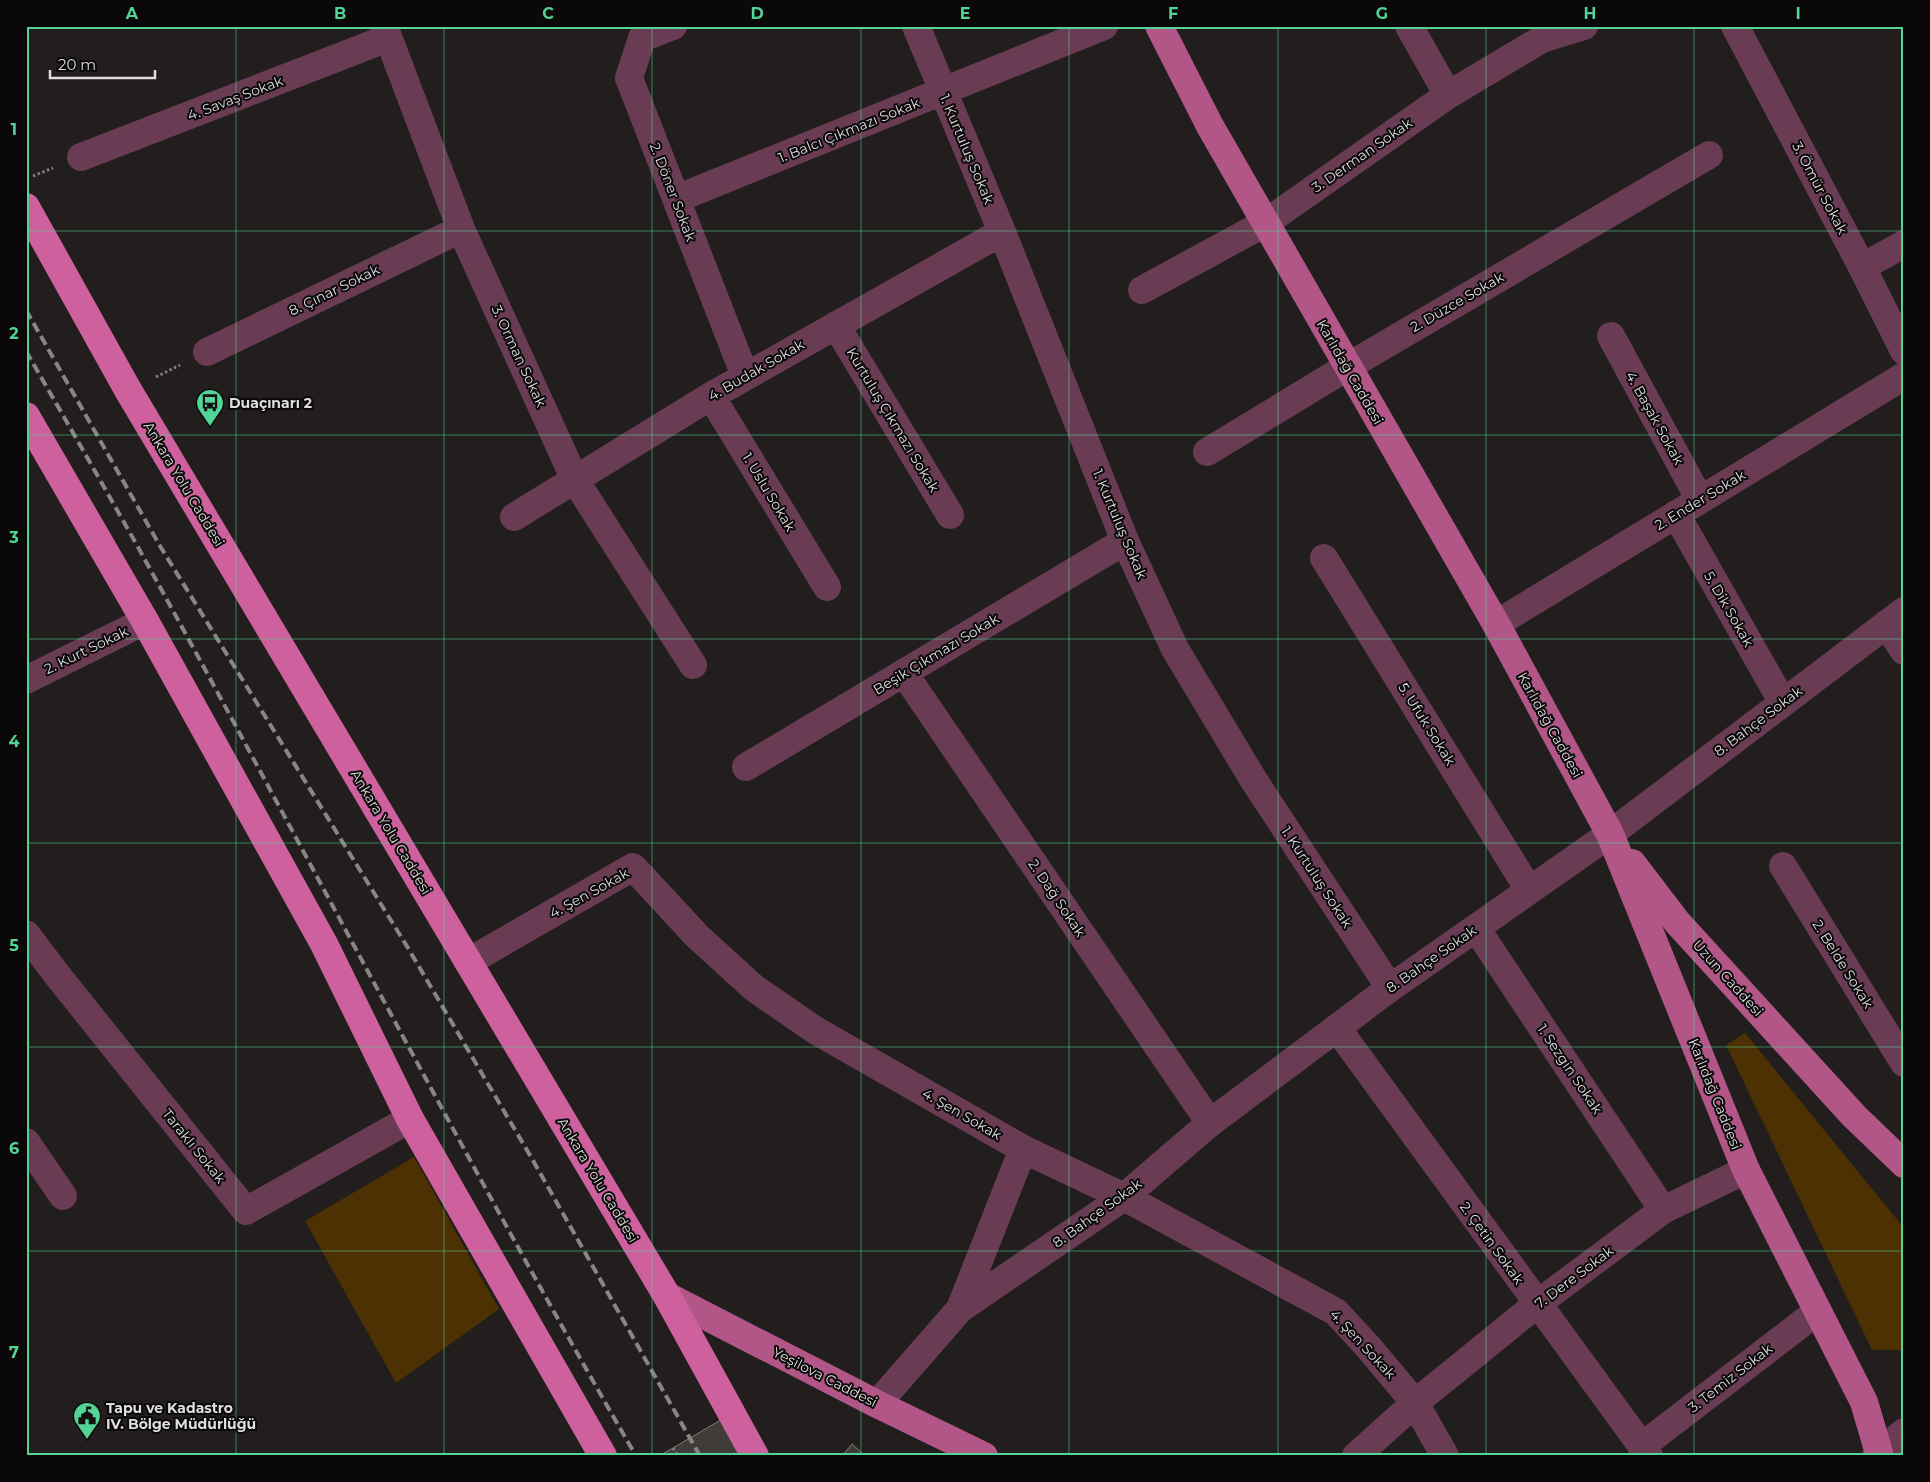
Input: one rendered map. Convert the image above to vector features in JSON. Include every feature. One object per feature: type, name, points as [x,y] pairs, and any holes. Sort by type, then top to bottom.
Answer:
[{"type":"highway","name":"Ankara Yolu Caddesi","points":[[26,208],[128,390],[667,1296],[756,1456]]},
{"type":"highway","points":[[26,416],[145,621],[324,944],[410,1119],[603,1456]]},
{"type":"main road","name":"Karlıdağ Caddesi","points":[[1159,26],[1210,126],[1496,624],[1610,834],[1746,1170],[1864,1402],[1878,1454]]},
{"type":"main road","name":"Uzun Caddesi","points":[[1610,834],[1677,922],[1854,1116],[1904,1164]]},
{"type":"main road","name":"Uzun Caddesi","points":[[1854,1116],[1904,1181]]},
{"type":"main road","name":"Yeşilova Caddesi","points":[[667,1296],[984,1456]]},
{"type":"street","name":"2. Döner Sokak","points":[[673,26],[642,38],[629,78],[744,376]]},
{"type":"street","name":"1. Kurtuluş Sokak","points":[[916,26],[1002,232],[1125,541],[1175,649],[1253,779],[1390,988]]},
{"type":"street","name":"1. Balcı Çıkmazı Sokak","points":[[676,199],[1104,26]]},
{"type":"street","points":[[1409,26],[1448,95]]},
{"type":"street","name":"3. Derman Sokak","points":[[1142,290],[1265,223],[1538,32],[1584,26]]},
{"type":"street","name":"3. Ömür Sokak","points":[[1734,26],[1904,350]]},
{"type":"street","name":"4. Savaş Sokak","points":[[81,157],[386,32]]},
{"type":"street","name":"3. Orman Sokak","points":[[386,32],[461,229],[575,480],[693,665]]},
{"type":"street","name":"2. Düzce Sokak","points":[[1207,452],[1347,367],[1709,156]]},
{"type":"street","name":"8. Çınar Sokak","points":[[207,352],[461,229]]},
{"type":"street","name":"4. Budak Sokak","points":[[514,517],[744,376],[1002,232]]},
{"type":"street","points":[[1862,267],[1904,244]]},
{"type":"street","name":"Kurtuluş Çıkmazı Sokak","points":[[836,325],[950,515]]},
{"type":"street","name":"4. Başak Sokak","points":[[1611,336],[1700,500]]},
{"type":"street","name":"2. Ender Sokak","points":[[1496,624],[1904,376]]},
{"type":"street","name":"1. Uslu Sokak","points":[[711,396],[827,588]]},
{"type":"street","name":"5. Dik Sokak","points":[[1676,514],[1782,703]]},
{"type":"street","name":"Beşik Çıkmazı Sokak","points":[[746,767],[1125,541]]},
{"type":"street","name":"5. Ufuk Sokak","points":[[1324,558],[1530,890]]},
{"type":"street","points":[[1895,617],[1904,651]]},
{"type":"street","name":"8. Bahçe Sokak","points":[[878,1404],[960,1309],[1124,1197],[1210,1123],[1390,988],[1610,834],[1895,617]]},
{"type":"street","name":"2. Kurt Sokak","points":[[26,680],[145,621]]},
{"type":"street","name":"2. Dağ Sokak","points":[[904,673],[1210,1123]]},
{"type":"street","name":"2. Belde Sokak","points":[[1782,866],[1904,1063]]},
{"type":"street","name":"4. Şen Sokak","points":[[468,962],[633,867],[697,936],[754,988],[815,1030],[1023,1149],[1124,1197],[1336,1312],[1415,1403],[1445,1456]]},
{"type":"street","name":"1. Sezgin Sokak","points":[[1476,928],[1663,1210]]},
{"type":"street","name":"Taraklı Sokak","points":[[26,934],[246,1210],[410,1119]]},
{"type":"street","name":"2. Çetin Sokak","points":[[1337,1028],[1645,1451]]},
{"type":"street","points":[[26,1142],[63,1196]]},
{"type":"street","name":"8. Bahçe Sokak","points":[[960,1309],[1023,1149]]},
{"type":"street","name":"7. Dere Sokak","points":[[1356,1456],[1415,1403],[1537,1304],[1663,1210],[1746,1170]]},
{"type":"street","name":"3. Temiz Sokak","points":[[1645,1451],[1818,1311]]},
{"type":"street","points":[[1878,1454],[1904,1432]]},
{"type":"path","points":[[128,390],[207,352]]},
{"type":"path","points":[[674,1448],[678,1456]]},
{"type":"shaded area","points":[[1745,1033],[1904,1228],[1904,1350],[1872,1350],[1726,1045]]},
{"type":"shaded area","points":[[414,1157],[499,1309],[396,1383],[305,1221]]},
{"type":"building","points":[[731,1414],[755,1456],[659,1456],[673,1448]]},
{"type":"building","points":[[852,1444],[862,1453],[865,1456],[842,1456]]},
{"type":"railway","points":[[26,310],[160,546],[408,948],[531,1157],[700,1456]]},
{"type":"railway","points":[[26,351],[139,549],[509,1231],[636,1456]]},
{"type":"place","name":"Duaçınarı 2","points":[[210,427]]},
{"type":"place","name":"Tapu ve Kadastro IV. Bölge Müdürlüğü","points":[[87,1440]]}]
